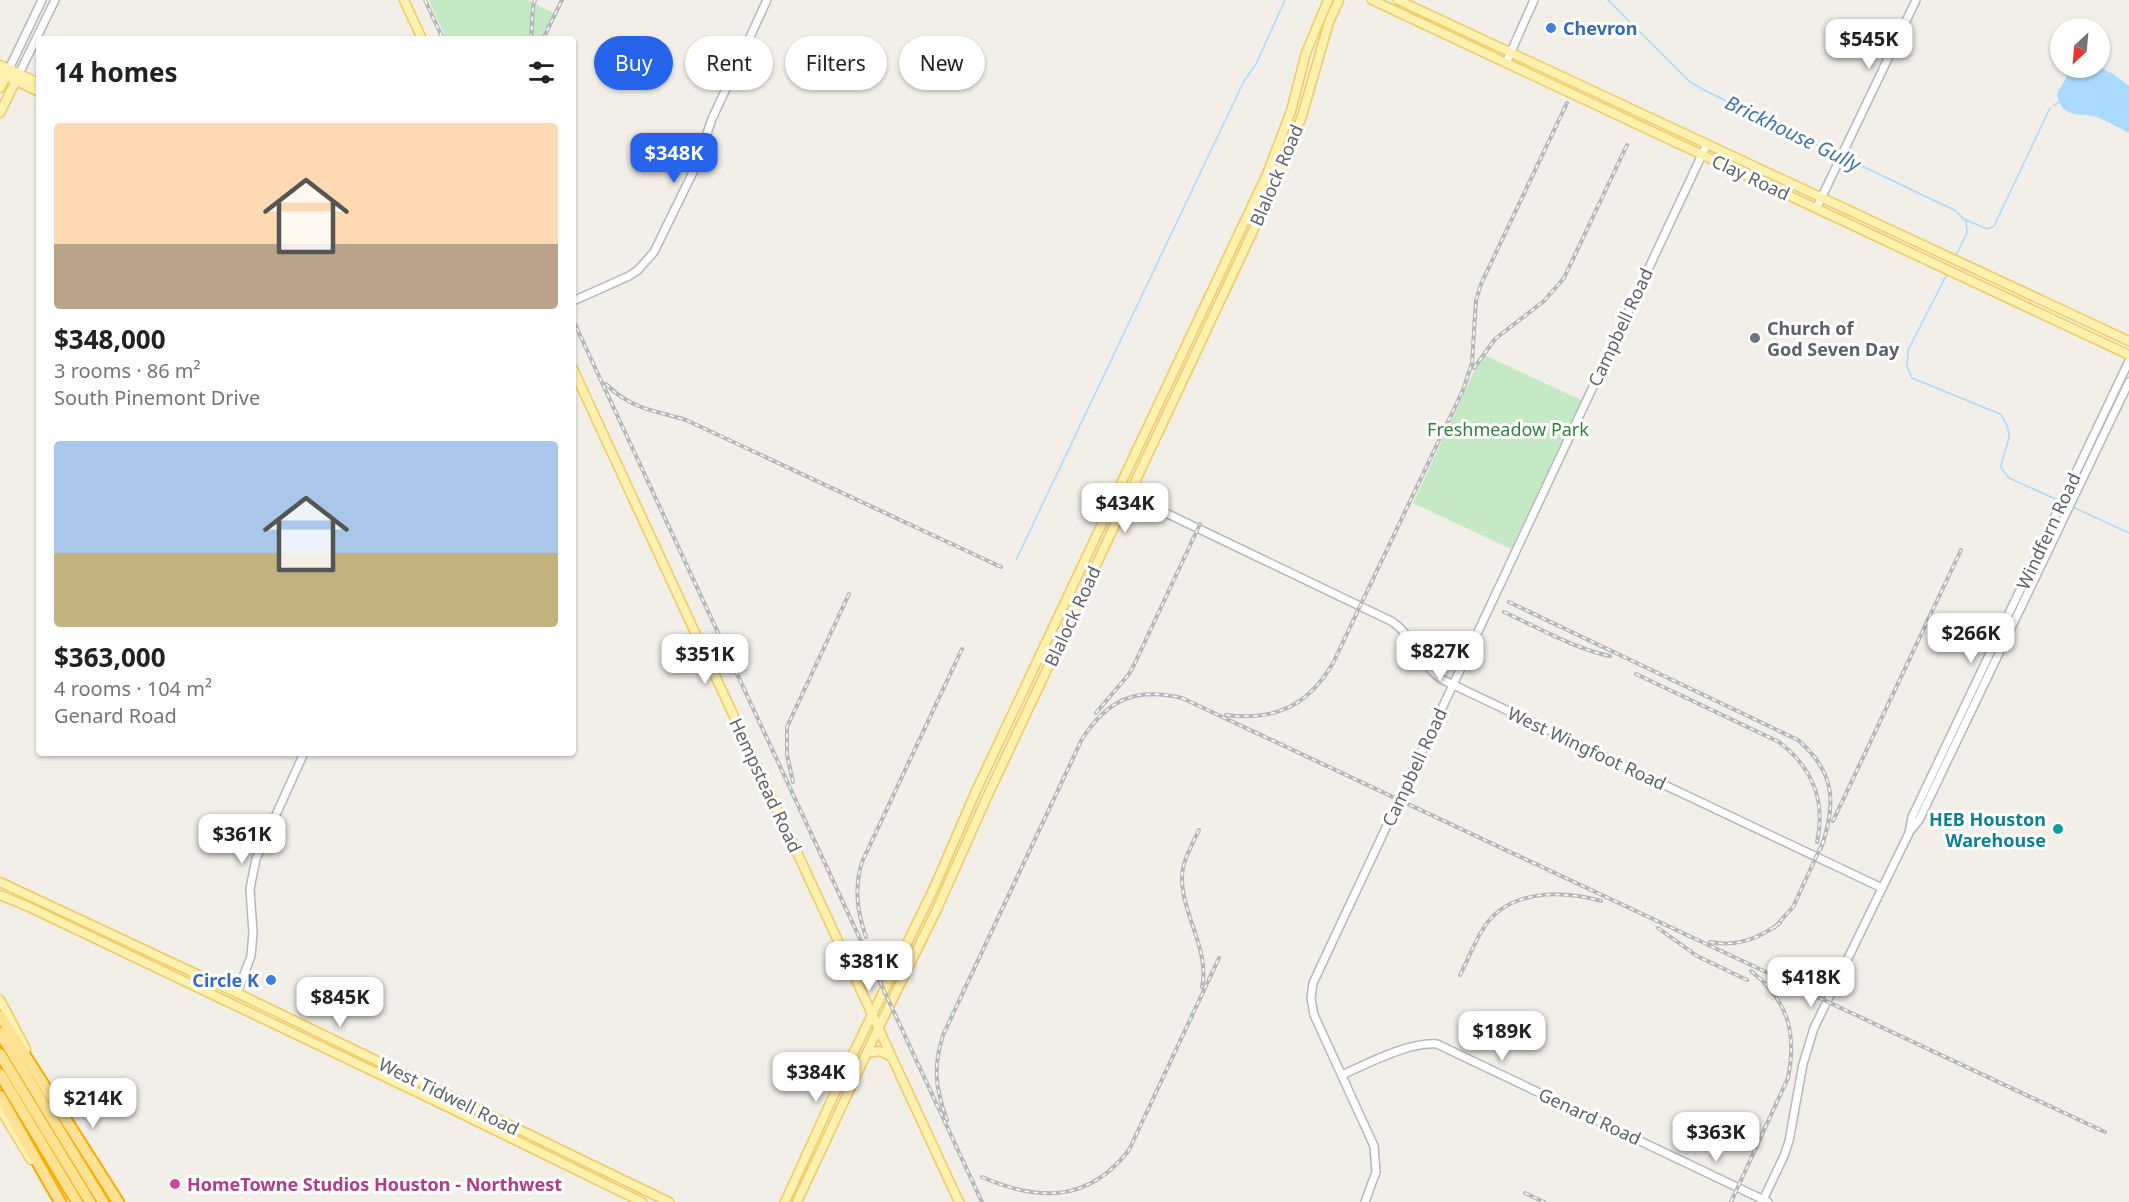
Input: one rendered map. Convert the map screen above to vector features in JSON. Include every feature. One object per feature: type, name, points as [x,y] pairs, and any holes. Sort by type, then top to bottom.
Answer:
[{"type":"highway","points":[[0,1016],[119,1202]]},
{"type":"highway","points":[[0,1033],[103,1202]]},
{"type":"highway","points":[[0,1054],[90,1202]]},
{"type":"highway","points":[[0,1074],[77,1202]]},
{"type":"highway","points":[[0,1096],[58,1202]]},
{"type":"main road","points":[[404,0],[421,36]]},
{"type":"main road","name":"Blalock Road","points":[[785,1202],[1267,174],[1291,111],[1306,53],[1328,0]]},
{"type":"main road","name":"Blalock Road","points":[[797,1202],[878,1029],[918,950],[987,796],[1277,180],[1302,116],[1321,47],[1339,0]]},
{"type":"main road","name":"Clay Road","points":[[1372,0],[1817,207],[2129,356]]},
{"type":"main road","points":[[1396,12],[1400,1]]},
{"type":"main road","name":"Clay Road","points":[[1400,1],[2129,341]]},
{"type":"main road","points":[[1441,32],[1446,22]]},
{"type":"main road","points":[[1317,27],[1315,40],[1316,44],[1321,47]]},
{"type":"main road","points":[[1306,53],[1313,57],[1310,67],[1311,81]]},
{"type":"main road","points":[[0,65],[5,73],[36,82]]},
{"type":"main road","points":[[0,88],[5,73]]},
{"type":"main road","points":[[17,77],[36,90]]},
{"type":"main road","points":[[0,113],[17,77]]},
{"type":"main road","points":[[1291,111],[1302,116]]},
{"type":"main road","points":[[1646,129],[1654,120]]},
{"type":"main road","points":[[1267,174],[1277,180]]},
{"type":"main road","points":[[1239,234],[1249,239]]},
{"type":"main road","points":[[1208,300],[1218,305]]},
{"type":"main road","points":[[2044,314],[2049,304]]},
{"type":"main road","points":[[1177,364],[1188,369]]},
{"type":"main road","name":"Hempstead Road","points":[[576,375],[959,1202]]},
{"type":"main road","points":[[1147,428],[1158,434]]},
{"type":"main road","points":[[1075,581],[1086,586]]},
{"type":"main road","points":[[976,791],[987,796]]},
{"type":"main road","points":[[942,869],[952,874]]},
{"type":"main road","name":"West Tidwell Road","points":[[0,882],[237,993],[669,1202]]},
{"type":"main road","name":"West Tidwell Road","points":[[0,895],[376,1072],[642,1202]]},
{"type":"main road","points":[[77,930],[83,920]]},
{"type":"main road","points":[[906,944],[918,950]]},
{"type":"main road","points":[[155,967],[160,957]]},
{"type":"main road","points":[[860,990],[871,996],[882,995]]},
{"type":"main road","points":[[0,1000],[27,1050],[119,1202]]},
{"type":"main road","points":[[867,1053],[879,1051],[890,1056]]},
{"type":"main road","points":[[376,1072],[381,1062]]},
{"type":"main road","points":[[0,1109],[58,1202]]},
{"type":"main road","points":[[492,1129],[498,1119]]},
{"type":"main road","points":[[557,1161],[562,1151]]},
{"type":"main road","points":[[622,1192],[625,1181]]},
{"type":"street","points":[[5,73],[42,0]]},
{"type":"street","points":[[37,36],[55,0]]},
{"type":"street","points":[[576,300],[638,270],[654,252],[695,168],[712,119],[767,0]]},
{"type":"street","points":[[1506,63],[1534,0]]},
{"type":"street","points":[[1817,207],[1916,0]]},
{"type":"street","points":[[17,77],[36,38]]},
{"type":"street","name":"Campbell Road","points":[[1365,1202],[1374,1181],[1376,1159],[1365,1124],[1314,1015],[1311,998],[1313,983],[1707,144]]},
{"type":"street","name":"Windfern Road","points":[[1909,833],[1912,817],[2129,361]]},
{"type":"street","name":"Windfern Road","points":[[1764,1201],[1789,1141],[1803,1064],[1814,1028],[1909,833],[1919,820],[2129,382]]},
{"type":"street","points":[[2094,435],[2101,439]]},
{"type":"street","name":"West Wingfoot Road","points":[[1118,490],[1391,621],[1405,632],[1428,668],[1437,677],[1882,888]]},
{"type":"street","points":[[2066,492],[2074,497]]},
{"type":"street","points":[[237,993],[251,956],[253,943],[250,889],[256,859],[303,756]]},
{"type":"street","name":"Genard Road","points":[[1342,1075],[1404,1050],[1427,1043],[1437,1044],[1764,1201]]},
{"type":"green space","points":[[429,0],[528,0],[554,13],[543,36],[445,36]]},
{"type":"green space","name":"Freshmeadow Park","points":[[1482,354],[1583,401],[1511,549],[1413,503]]},
{"type":"water","points":[[2110,72],[2113,74],[2129,86],[2129,133],[2099,118],[2068,112],[2063,108],[2057,94],[2066,78],[2110,78]]},
{"type":"waterway","points":[[1016,560],[1244,81],[1256,64],[1285,0]]},
{"type":"waterway","name":"Brickhouse Gully","points":[[1608,0],[1690,82],[1838,155]]},
{"type":"waterway","points":[[2054,105],[2059,102]]},
{"type":"waterway","points":[[1964,219],[1987,229],[1994,226],[2050,108]]},
{"type":"waterway","name":"Brickhouse Gully","points":[[1843,157],[1956,211],[1966,221],[1967,233],[1956,255]]},
{"type":"waterway","name":"Brickhouse Gully","points":[[1947,274],[1908,350],[1907,366],[1912,378],[2000,414],[2009,435],[2001,468],[2009,478],[2060,501]]},
{"type":"waterway","name":"Brickhouse Gully","points":[[2073,507],[2129,533]]},
{"type":"railway","points":[[425,0],[442,36]]},
{"type":"railway","points":[[531,36],[535,0]]},
{"type":"railway","points":[[544,36],[562,0]]},
{"type":"railway","points":[[1226,715],[1260,715],[1275,713],[1289,707],[1313,690],[1333,663],[1463,390],[1472,363],[1476,300],[1481,284],[1567,103]]},
{"type":"railway","points":[[1474,368],[1495,339],[1544,301],[1564,278],[1627,145]]},
{"type":"railway","points":[[576,326],[982,1202]]},
{"type":"railway","points":[[606,384],[634,404],[686,420],[1001,567]]},
{"type":"railway","points":[[1096,713],[1129,674],[1200,524]]},
{"type":"railway","points":[[1833,821],[1961,550]]},
{"type":"railway","points":[[793,782],[787,755],[787,727],[849,594]]},
{"type":"railway","points":[[1509,602],[1798,740],[1819,764],[1826,776],[1829,789],[1831,802],[1829,817],[1821,848]]},
{"type":"railway","points":[[1504,612],[1569,643],[1610,656]]},
{"type":"railway","points":[[866,937],[860,918],[858,900],[858,881],[862,862],[962,649]]},
{"type":"railway","points":[[1636,674],[1779,742],[1790,752],[1808,774],[1818,799],[1820,813],[1817,842]]},
{"type":"railway","points":[[947,1120],[937,1078],[943,1035],[1082,739],[1102,714],[1113,706],[1124,699],[1151,694],[1182,698],[1817,996]]},
{"type":"railway","points":[[1199,830],[1186,859],[1182,878],[1186,905],[1202,960],[1202,987]]},
{"type":"railway","points":[[1774,928],[1793,907],[1824,840]]},
{"type":"railway","points":[[1460,975],[1483,929],[1493,916],[1506,906],[1536,896],[1553,894],[1601,901]]},
{"type":"railway","points":[[1710,942],[1729,943],[1746,940],[1780,923]]},
{"type":"railway","points":[[1658,928],[1697,956],[1747,980]]},
{"type":"railway","points":[[982,1177],[1023,1191],[1062,1192],[1080,1188],[1097,1180],[1114,1167],[1129,1150],[1219,958]]},
{"type":"railway","points":[[1731,1202],[1788,1078],[1791,1062],[1787,1018],[1774,994],[1751,971]]},
{"type":"railway","points":[[1811,994],[2105,1132]]},
{"type":"railway","points":[[1525,1193],[1544,1202]]},
{"type":"place","name":"Chevron","points":[[1551,28]]},
{"type":"place","name":"Church of God Seven Day","points":[[1755,338]]},
{"type":"place","name":"HEB Houston Warehouse","points":[[2058,829]]},
{"type":"place","name":"Circle K","points":[[271,980]]},
{"type":"place","name":"HomeTowne Studios Houston - Northwest","points":[[175,1184]]}]
